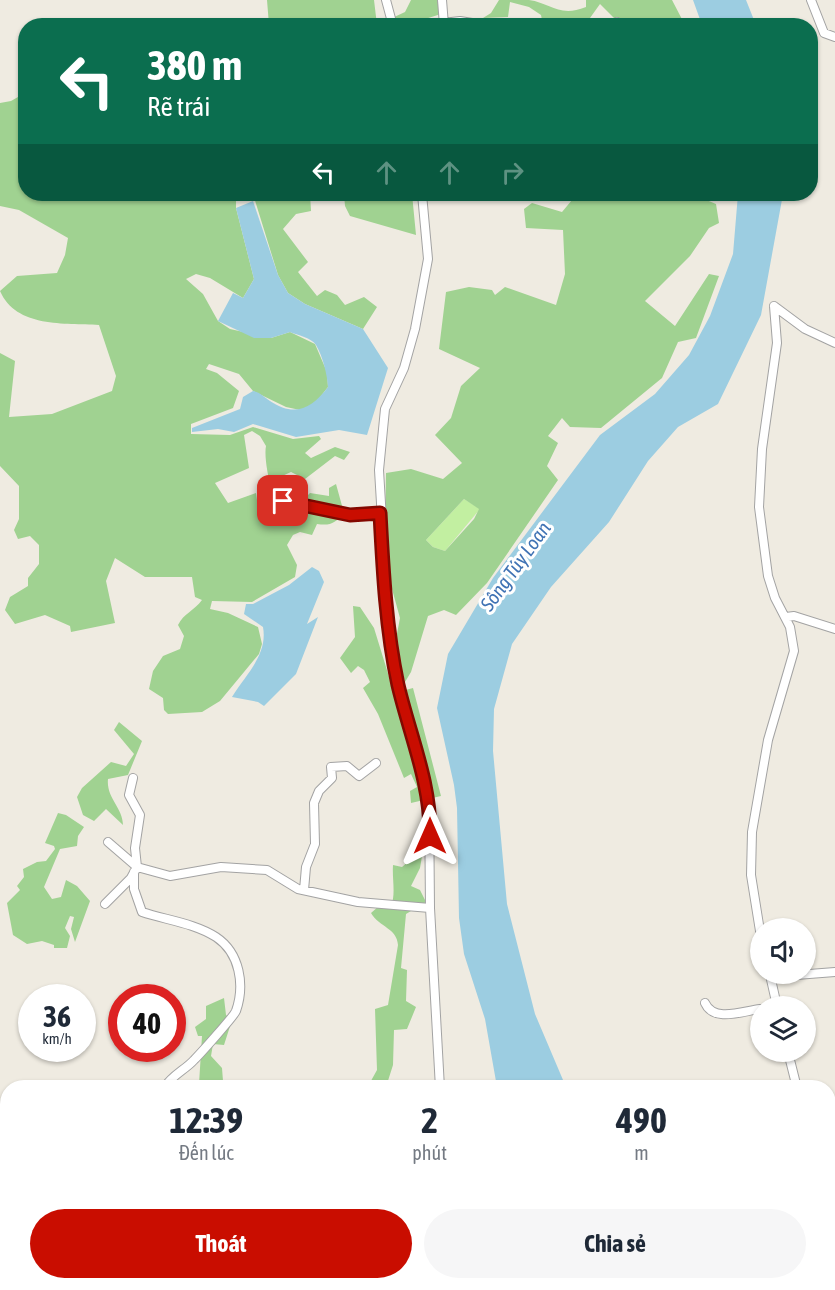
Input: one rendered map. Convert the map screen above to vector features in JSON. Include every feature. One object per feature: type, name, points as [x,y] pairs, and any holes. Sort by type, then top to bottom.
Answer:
[{"type":"street","points":[[386,0],[391,18]]},
{"type":"street","points":[[442,0],[443,18]]},
{"type":"street","points":[[811,0],[824,33],[835,37]]},
{"type":"street","points":[[423,201],[428,259],[415,329],[404,368],[385,409],[379,470],[389,636],[401,697],[429,799],[430,908],[440,1080]]},
{"type":"street","points":[[758,918],[752,874],[752,832],[768,740],[794,651],[786,617],[774,598],[768,576],[759,507],[762,449],[777,343],[778,328],[774,306],[805,328],[835,343]]},
{"type":"street","points":[[283,501],[350,515],[380,513]]},
{"type":"street","points":[[786,617],[794,616],[835,629]]},
{"type":"street","points":[[304,890],[306,867],[315,844],[314,803],[319,791],[332,777],[331,766],[347,766],[359,776],[376,763]]},
{"type":"street","points":[[133,778],[129,795],[140,815],[135,848],[134,889],[142,912],[189,925],[216,937],[238,967],[241,984],[235,1013],[193,1062],[170,1080]]},
{"type":"street","points":[[108,842],[135,869],[170,876],[221,867],[267,870],[291,887],[358,902],[430,908]]},
{"type":"street","points":[[105,904],[135,869]]},
{"type":"street","points":[[816,973],[835,972]]},
{"type":"street","points":[[705,1003],[708,1009],[719,1015],[750,1010]]},
{"type":"street","points":[[790,1062],[795,1080]]},
{"type":"green space","points":[[267,0],[374,0],[376,18],[268,18]]},
{"type":"green space","points":[[411,0],[440,0],[441,14],[428,18],[392,18],[405,12]]},
{"type":"green space","points":[[499,0],[529,0],[569,11],[586,7],[586,0],[672,0],[681,18],[614,18],[600,4],[590,18],[542,18],[541,15],[529,7],[510,2],[508,17],[483,18],[491,13]]},
{"type":"green space","points":[[18,97],[18,201],[236,201],[254,279],[243,298],[210,278],[196,274],[186,279],[203,294],[218,321],[230,329],[271,338],[290,332],[315,344],[327,372],[328,387],[314,405],[300,410],[286,407],[253,391],[239,374],[209,364],[206,369],[217,373],[239,391],[233,408],[191,424],[191,434],[230,435],[253,427],[293,439],[319,436],[321,439],[305,453],[311,458],[335,447],[350,452],[344,460],[335,456],[305,479],[291,472],[280,477],[271,487],[266,461],[266,446],[260,436],[252,431],[244,435],[249,468],[215,483],[228,503],[256,493],[257,500],[282,496],[306,504],[305,498],[310,493],[329,496],[329,488],[336,484],[344,513],[332,523],[317,524],[312,535],[300,532],[293,535],[287,545],[297,565],[295,577],[252,602],[212,601],[210,609],[228,613],[258,627],[262,644],[259,654],[220,701],[202,712],[168,714],[164,710],[163,698],[149,689],[153,671],[163,656],[180,649],[184,636],[178,625],[202,600],[195,597],[192,577],[145,577],[115,558],[106,581],[115,623],[71,632],[70,626],[45,615],[15,624],[5,610],[10,597],[28,586],[28,578],[39,564],[39,545],[30,536],[18,539],[14,530],[19,519],[19,486],[0,466],[0,353],[15,361],[9,417],[52,414],[112,391],[116,376],[99,325],[57,323],[29,317],[17,312],[7,303],[0,291],[17,276],[57,273],[65,255],[68,238],[19,210],[0,206],[0,103]]},
{"type":"green space","points":[[255,201],[310,201],[311,211],[296,214],[283,229],[308,262],[298,272],[317,296],[325,290],[337,295],[345,305],[364,297],[377,307],[363,329],[305,304],[288,293],[278,275]]},
{"type":"green space","points":[[345,201],[413,201],[416,235],[350,216]]},
{"type":"green space","points":[[571,201],[709,201],[716,204],[719,223],[709,228],[690,256],[645,301],[675,326],[709,274],[719,276],[696,338],[678,342],[662,378],[601,428],[570,427],[562,418],[548,436],[558,443],[547,466],[558,480],[487,583],[456,615],[444,610],[428,616],[411,672],[405,682],[395,644],[400,618],[392,589],[385,540],[386,473],[411,469],[443,479],[462,463],[435,435],[451,418],[461,386],[480,368],[439,349],[446,292],[469,287],[492,290],[495,295],[505,287],[556,305],[565,274],[563,230],[526,228],[524,209],[532,203],[562,212]],"holes":[[[464,499],[479,509],[474,519],[445,551],[433,547],[426,540]]]},
{"type":"green space","points":[[464,499],[480,509],[445,551],[433,547],[426,540]]},
{"type":"green space","points":[[353,606],[360,607],[374,628],[394,693],[413,688],[441,796],[411,803],[410,791],[417,787],[411,774],[404,778],[378,714],[363,688],[370,682],[364,670],[358,666],[351,673],[340,658],[355,637]]},
{"type":"green space","points":[[119,722],[142,741],[128,775],[108,779],[108,786],[123,825],[106,809],[94,821],[83,815],[77,797],[82,788],[111,762],[126,766],[134,754],[114,730]]},
{"type":"green space","points":[[58,813],[66,815],[84,827],[78,836],[77,846],[60,849],[44,887],[52,899],[61,897],[66,880],[77,886],[90,901],[75,942],[71,929],[74,917],[70,916],[65,928],[70,936],[67,948],[54,948],[54,945],[42,941],[27,944],[13,935],[7,903],[20,890],[17,886],[24,877],[23,869],[37,862],[46,861],[55,849],[54,846],[45,843]]},
{"type":"green space","points":[[418,853],[422,856],[420,868],[411,886],[420,890],[426,902],[406,914],[401,968],[407,970],[406,1001],[416,1007],[407,1029],[394,1030],[393,1065],[388,1080],[371,1080],[377,1070],[375,1009],[388,1005],[398,945],[391,931],[378,922],[371,913],[379,906],[391,907],[394,892],[393,865],[402,867]]},
{"type":"green space","points":[[224,998],[226,1015],[232,1020],[224,1045],[213,1044],[211,1056],[222,1068],[223,1080],[199,1080],[202,1036],[198,1036],[195,1027],[206,1019],[206,1006]]},
{"type":"water","points":[[693,0],[746,0],[753,18],[699,18]]},
{"type":"water","points":[[253,201],[278,275],[288,293],[305,304],[363,329],[388,368],[367,435],[339,430],[296,437],[253,424],[234,432],[218,429],[192,432],[192,428],[240,409],[243,397],[253,391],[279,406],[295,410],[309,405],[328,387],[321,355],[311,340],[290,332],[271,338],[254,338],[218,321],[233,293],[243,298],[254,279],[236,208]]},
{"type":"water","name":"Sông Túy Loan","points":[[737,201],[782,201],[761,315],[718,404],[678,427],[648,461],[609,522],[551,587],[512,644],[494,709],[493,751],[507,904],[535,1014],[563,1080],[496,1080],[485,1019],[464,954],[459,918],[457,808],[437,708],[448,654],[493,578],[600,435],[655,394],[689,355],[710,316],[733,254]]},
{"type":"water","points":[[312,567],[319,571],[324,582],[307,624],[318,617],[296,674],[264,706],[258,702],[232,697],[255,664],[264,637],[263,627],[244,614],[246,604],[253,604],[289,585]]},
{"type":"route","points":[[283,501],[350,515],[380,513],[389,636],[401,697],[429,799],[430,836]]}]
